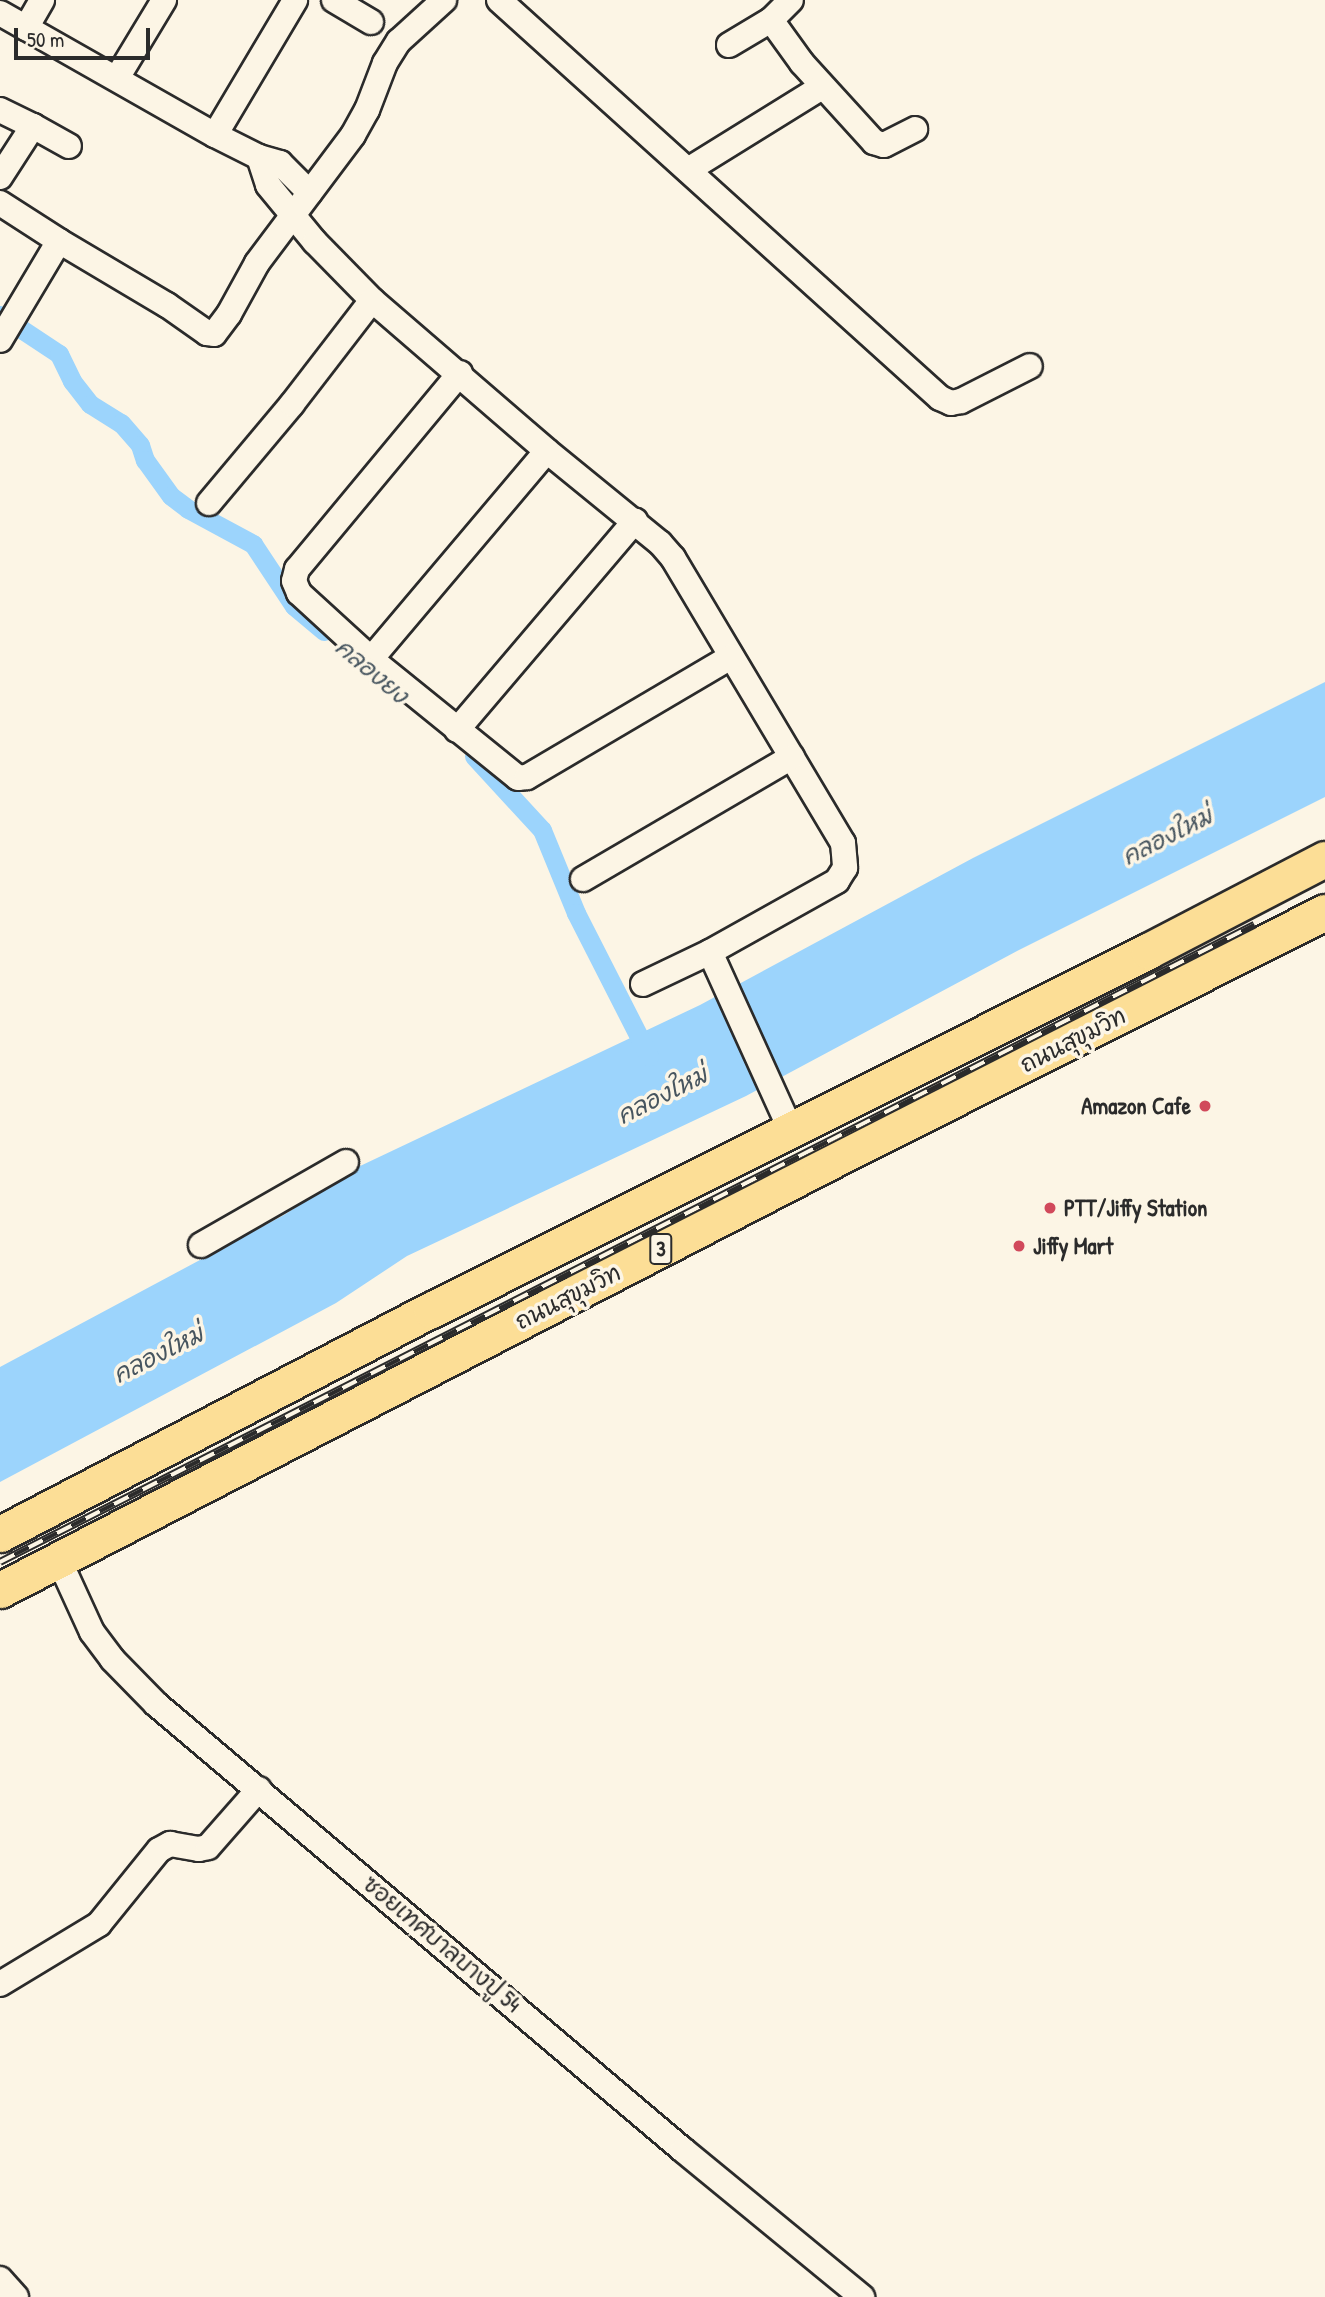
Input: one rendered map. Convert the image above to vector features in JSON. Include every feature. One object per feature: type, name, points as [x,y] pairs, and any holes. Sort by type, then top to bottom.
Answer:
[{"type":"highway","name":"ถนนสุขุมวิท","points":[[0,1534],[783,1115],[1148,951],[1325,859]]},
{"type":"highway","name":"ถนนสุขุมวิท","points":[[0,1590],[808,1172],[1325,912]]},
{"type":"street","points":[[26,28],[42,0]]},
{"type":"street","points":[[117,78],[164,0]]},
{"type":"street","points":[[215,135],[295,0]]},
{"type":"street","points":[[334,0],[371,22]]},
{"type":"street","points":[[0,203],[211,334],[229,314],[257,263],[302,226],[310,193],[353,135],[399,41],[444,0]]},
{"type":"street","points":[[499,0],[940,398],[951,403],[961,401],[1030,366]]},
{"type":"street","points":[[729,45],[771,20],[791,0]]},
{"type":"street","points":[[0,13],[215,135],[259,157],[280,163],[310,193]]},
{"type":"street","points":[[771,20],[822,87],[878,145],[894,142],[915,129]]},
{"type":"street","points":[[688,170],[822,87]]},
{"type":"street","points":[[0,110],[69,145]]},
{"type":"street","points":[[0,177],[33,126]]},
{"type":"street","points":[[259,157],[268,185],[302,226],[372,300],[460,373],[547,451],[635,521],[673,558],[842,843],[845,868],[837,881],[715,962],[643,984]]},
{"type":"street","points":[[6,329],[59,241]]},
{"type":"street","points":[[209,503],[292,404],[372,300]]},
{"type":"street","points":[[460,373],[297,569],[294,582],[299,593],[371,659],[518,778],[527,777],[731,657]]},
{"type":"street","points":[[371,659],[547,451]]},
{"type":"street","points":[[457,730],[635,521]]},
{"type":"street","points":[[583,878],[792,757]]},
{"type":"street","points":[[715,962],[783,1115]]},
{"type":"street","points":[[201,1245],[346,1162]]},
{"type":"street","name":"ซอยเทศบาลบางปู 54","points":[[59,1560],[92,1632],[112,1659],[156,1704],[683,2150],[862,2297]]},
{"type":"street","points":[[0,1984],[99,1924],[159,1850],[170,1844],[199,1849],[208,1847],[259,1789]]},
{"type":"street","points":[[0,2279],[16,2297]]},
{"type":"water","name":"คลองใหม่","points":[[1325,682],[1325,797],[1019,950],[746,1096],[407,1256],[336,1303],[0,1482],[0,1367],[284,1215],[358,1167],[700,1005],[973,858]]},
{"type":"waterway","name":"คลองยง","points":[[0,315],[59,354],[72,381],[90,404],[121,423],[140,445],[145,460],[171,496],[188,509],[253,544],[294,606],[324,631]]},
{"type":"waterway","name":"คลองยง","points":[[474,756],[542,830],[576,913],[649,1056]]},
{"type":"railway","points":[[0,1562],[1254,925]]},
{"type":"place","name":"Amazon Cafe","points":[[1205,1106]]},
{"type":"place","name":"PTT/Jiffy Station","points":[[1050,1208]]},
{"type":"place","name":"Jiffy Mart","points":[[1019,1246]]}]
